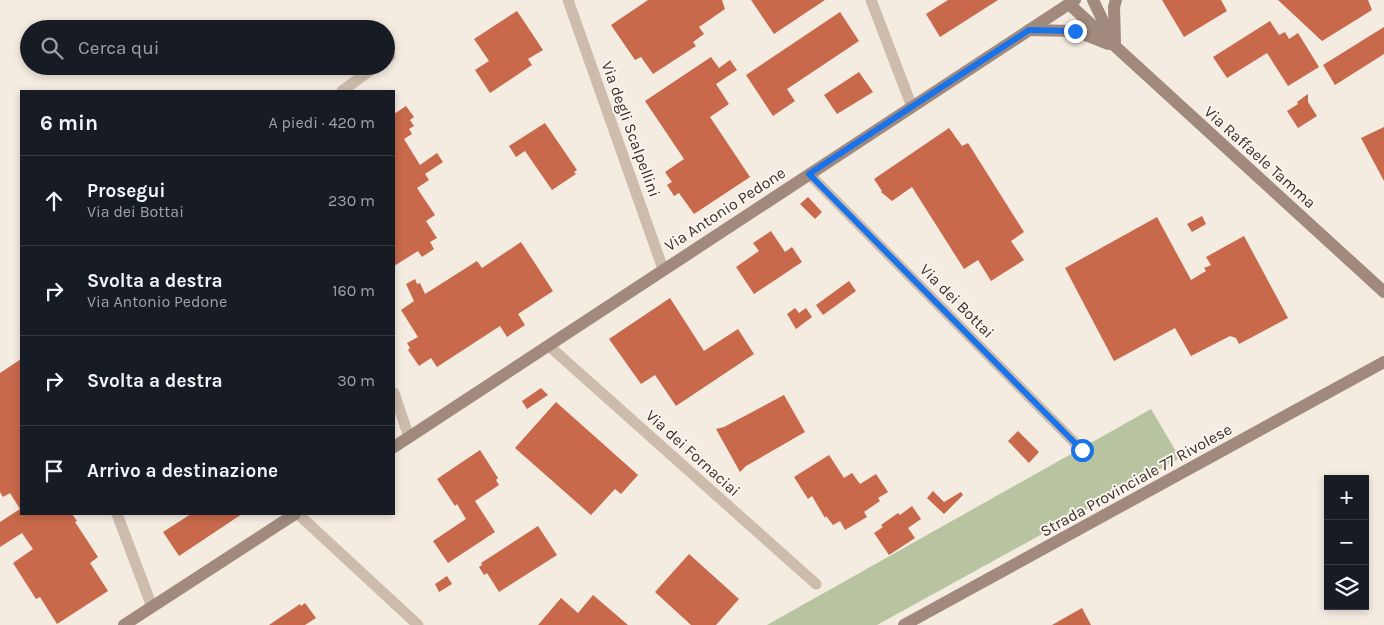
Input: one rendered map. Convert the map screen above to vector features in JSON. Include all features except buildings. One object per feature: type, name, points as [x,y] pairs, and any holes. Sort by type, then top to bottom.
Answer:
[{"type":"street","name":"Via degli Scalpellini","points":[[568,0],[663,269]]},
{"type":"street","points":[[871,0],[912,107]]},
{"type":"street","points":[[1093,0],[1115,47]]},
{"type":"street","points":[[1115,47],[1114,7],[1116,0]]},
{"type":"street","name":"Via Antonio Pedone","points":[[395,446],[1072,2]]},
{"type":"street","name":"Via Raffaele Tamma","points":[[1072,2],[1115,47],[1384,292]]},
{"type":"street","points":[[1029,30],[1075,31],[1115,47]]},
{"type":"street","points":[[343,90],[364,75]]},
{"type":"street","name":"Via dei Bottai","points":[[809,174],[1082,450]]},
{"type":"street","name":"Via dei Fornaciai","points":[[549,346],[816,584]]},
{"type":"street","name":"Strada Provinciale 77 Rivolese","points":[[904,625],[1384,362]]},
{"type":"street","points":[[395,396],[409,437]]},
{"type":"street","points":[[117,515],[152,607]]},
{"type":"street","points":[[124,625],[295,515]]},
{"type":"street","points":[[298,515],[418,625]]},
{"type":"green space","points":[[1151,409],[1180,458],[877,625],[767,625]]},
{"type":"route","points":[[1075,31],[1029,30],[809,174],[1082,450]]}]
